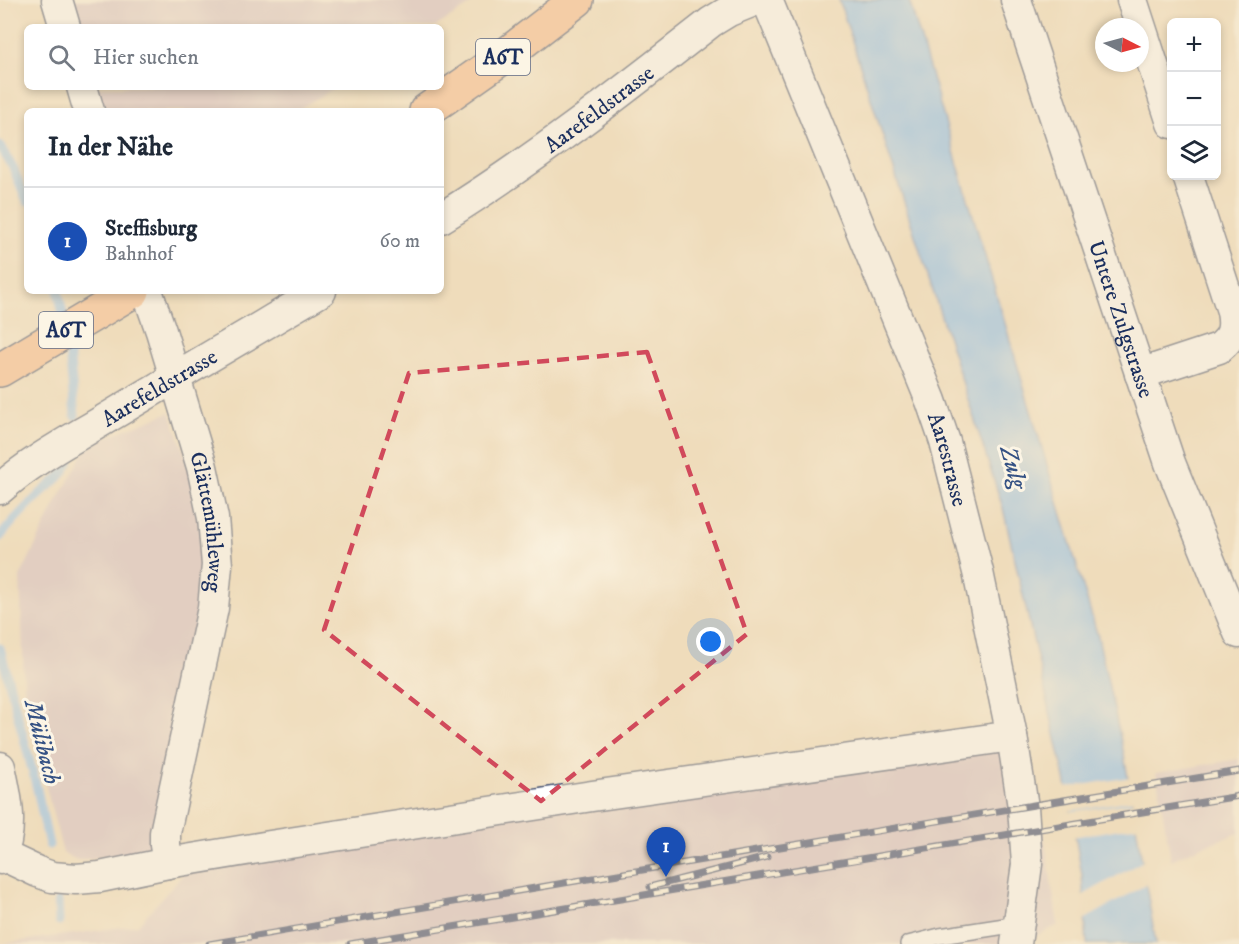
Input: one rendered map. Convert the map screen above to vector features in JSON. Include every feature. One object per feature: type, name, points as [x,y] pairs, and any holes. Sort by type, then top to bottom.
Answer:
[{"type":"highway","name":"A6T","points":[[430,108],[577,0]]},
{"type":"highway","name":"A6T","points":[[0,370],[128,294]]},
{"type":"street","points":[[57,0],[64,24]]},
{"type":"street","name":"Aarefeldstrasse","points":[[444,216],[523,165],[711,22],[729,11],[756,0]]},
{"type":"street","name":"Aarestrasse","points":[[767,0],[900,322],[945,442],[978,572],[1012,736],[1023,807],[1027,864],[1017,934]]},
{"type":"street","name":"Untere Zulgstrasse","points":[[1016,0],[1170,463],[1239,633]]},
{"type":"street","points":[[1132,0],[1167,108]]},
{"type":"street","points":[[83,90],[88,108]]},
{"type":"street","points":[[1140,374],[1219,348],[1227,342],[1232,333],[1234,322],[1232,311],[1189,180]]},
{"type":"street","name":"Glättemühleweg","points":[[148,294],[202,467],[213,518],[217,565],[213,608],[165,833],[168,863]]},
{"type":"street","name":"Aarefeldstrasse","points":[[0,489],[14,476],[57,448],[316,294]]},
{"type":"street","points":[[0,767],[6,791],[9,819],[1,857],[52,877],[76,879],[100,877],[270,846],[592,796],[1012,736]]},
{"type":"lane","points":[[908,944],[940,936],[1017,934]]},
{"type":"highlighted area","points":[[647,352],[747,634],[541,801],[324,630],[409,373]]},
{"type":"shaded area","points":[[59,0],[478,0],[440,24],[66,24]]},
{"type":"shaded area","points":[[86,90],[331,90],[301,108],[92,108]]},
{"type":"shaded area","points":[[170,412],[204,506],[207,573],[150,859],[123,855],[77,860],[63,853],[25,706],[20,577],[55,505],[89,444]]},
{"type":"shaded area","points":[[986,727],[1037,792],[1058,925],[1024,944],[0,944],[138,925],[196,860]]},
{"type":"shaded area","points":[[1239,759],[1239,833],[1171,860],[1156,773]]},
{"type":"water","name":"Zulg","points":[[839,0],[909,0],[1098,637],[1124,755],[1156,944],[1087,944],[1082,875],[1065,778],[1003,508]]},
{"type":"pier","points":[[1131,777],[1135,800],[1068,811],[1063,788]]},
{"type":"pier","points":[[1135,802],[1139,826],[1072,837],[1068,812]]},
{"type":"pier","points":[[1145,860],[1149,883],[1082,921],[1080,897]]},
{"type":"waterway","name":"Mülibach","points":[[0,146],[24,194]]},
{"type":"waterway","name":"Mülibach","points":[[59,294],[65,324]]},
{"type":"waterway","name":"Mülibach","points":[[68,338],[75,416]]},
{"type":"waterway","name":"Mülibach","points":[[0,537],[24,510],[60,476],[69,462]]},
{"type":"waterway","name":"Mülibach","points":[[0,648],[37,789],[49,845]]},
{"type":"waterway","name":"Mülibach","points":[[58,901],[59,921]]},
{"type":"railway","points":[[209,944],[1239,771]]},
{"type":"railway","points":[[350,944],[1239,796]]},
{"type":"railway","points":[[650,887],[767,857]]},
{"type":"place","name":"Steffisburg","points":[[666,877]]}]
